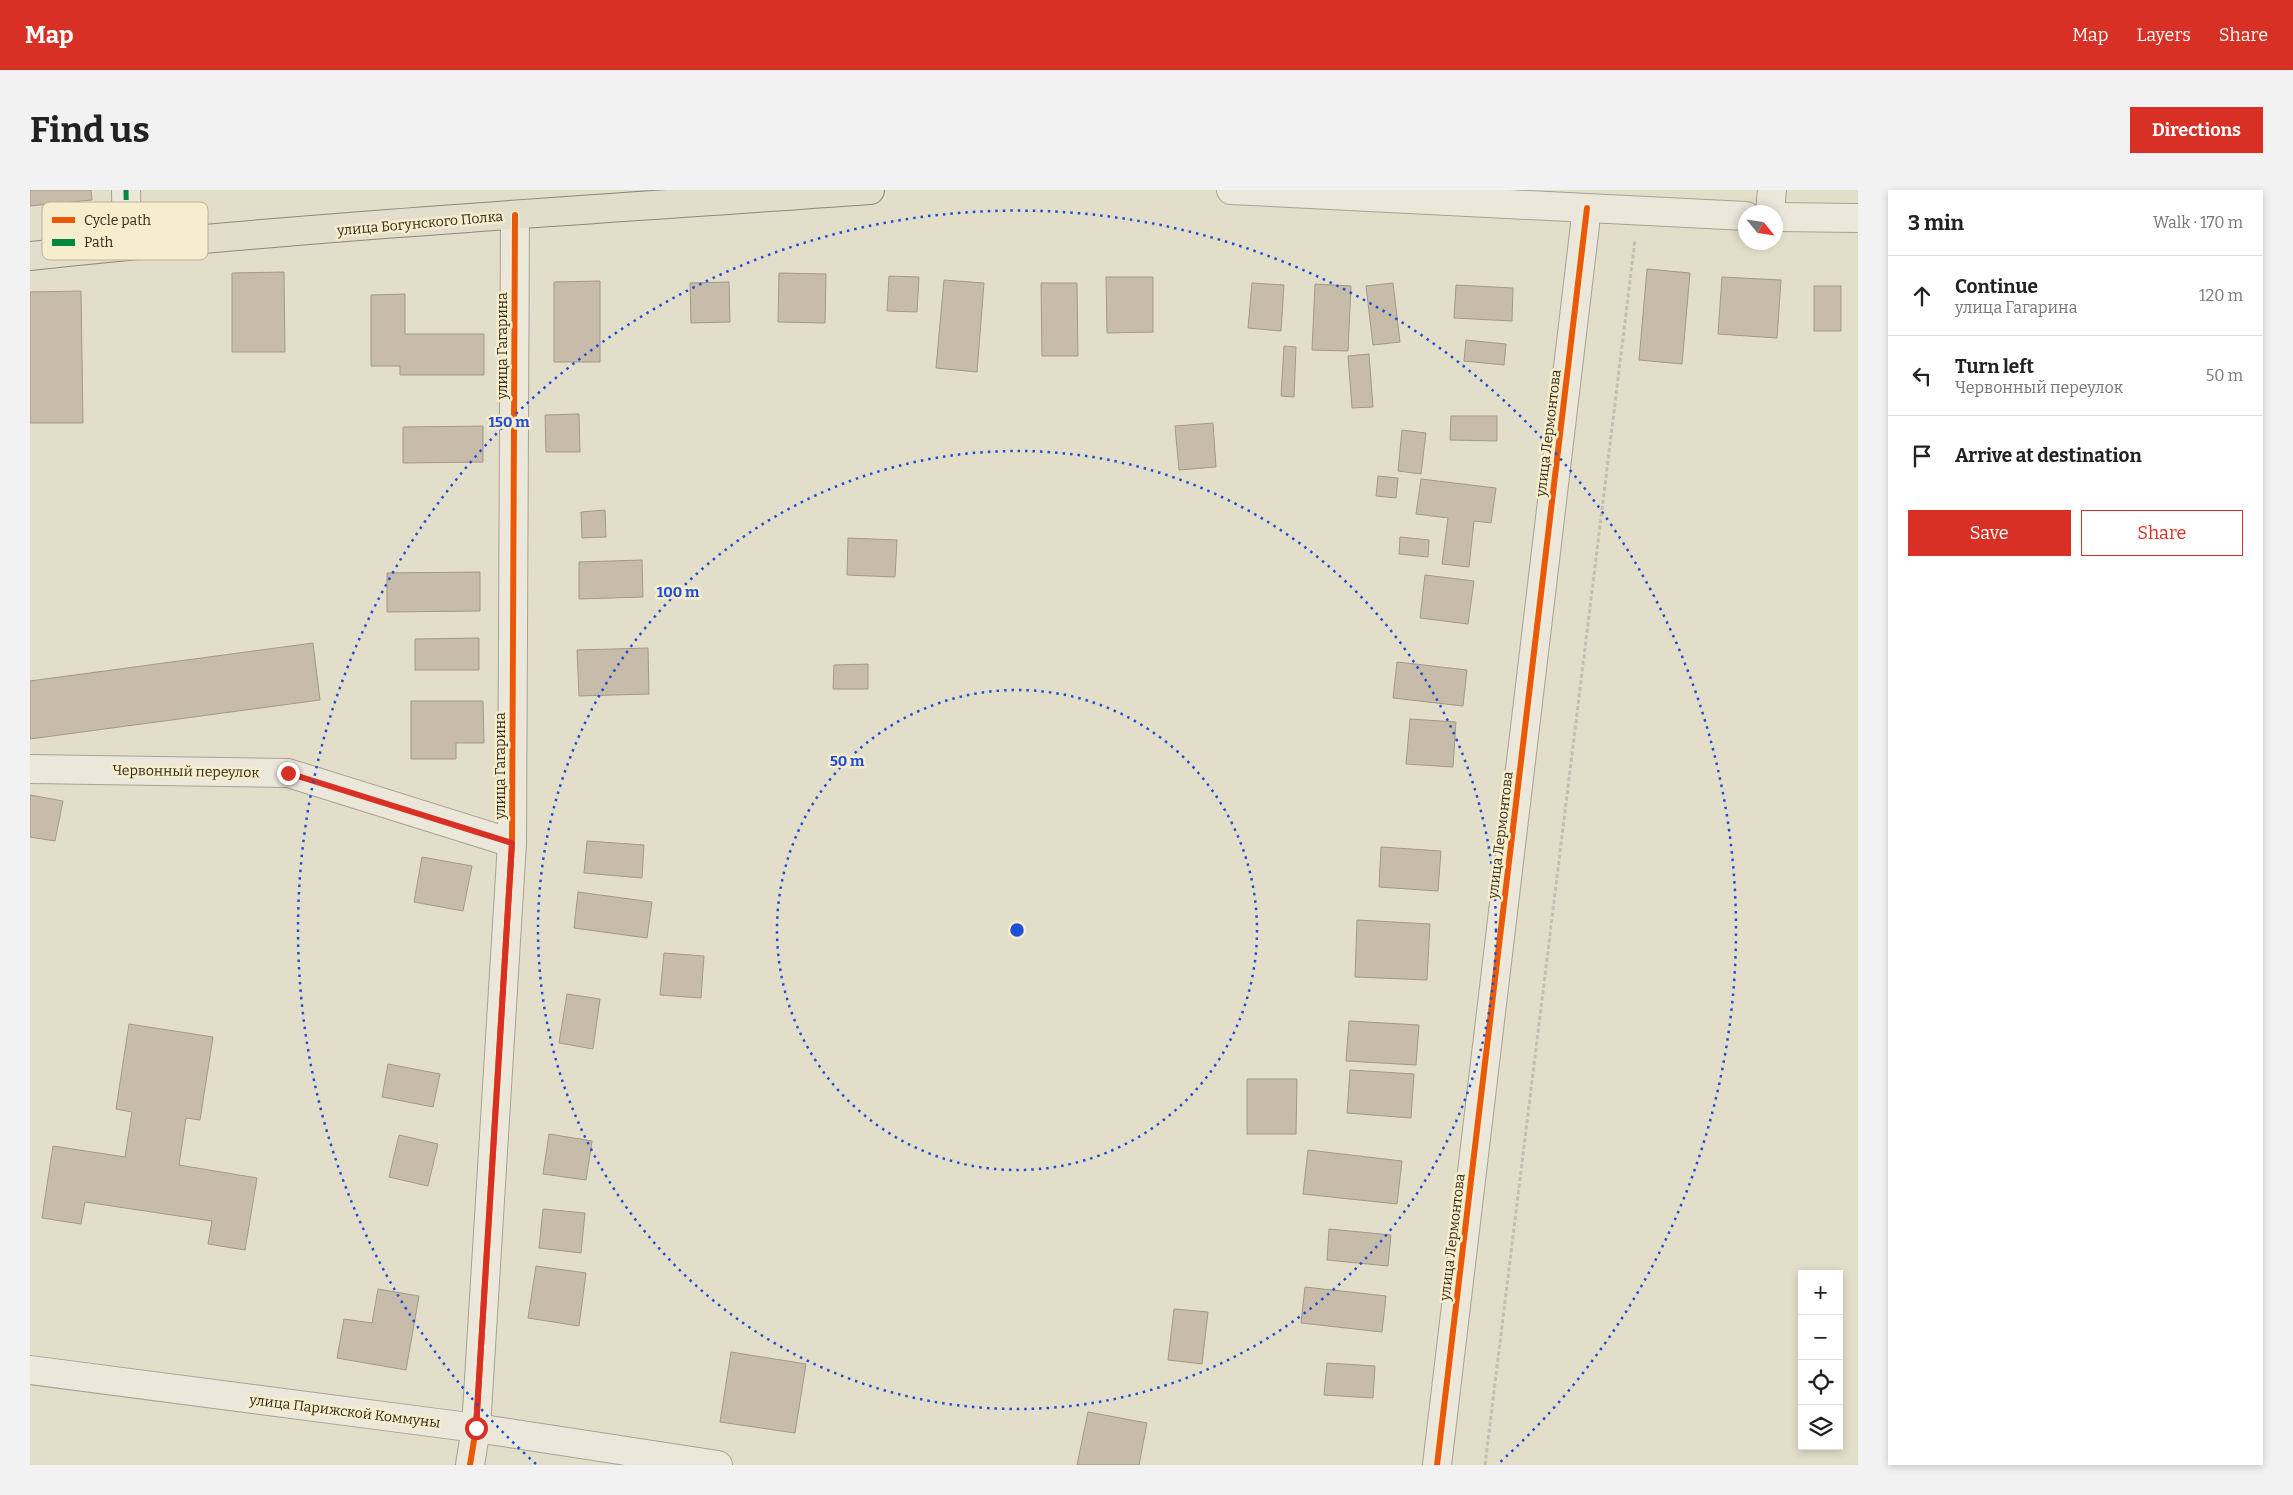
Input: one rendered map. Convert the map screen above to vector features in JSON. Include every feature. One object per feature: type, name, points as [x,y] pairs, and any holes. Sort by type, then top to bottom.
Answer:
[{"type":"main road","name":"улица Богунского Полка","points":[[208,240],[515,215],[870,190]]},
{"type":"street","points":[[1231,190],[1738,216]]},
{"type":"street","points":[[1771,205],[1772,190]]},
{"type":"street","name":"улица Лермонтова","points":[[1437,1465],[1587,208]]},
{"type":"street","name":"улица Гагарина","points":[[470,1465],[476,1428],[512,843],[515,215]]},
{"type":"street","points":[[1783,217],[1858,218]]},
{"type":"street","name":"Червонный переулок","points":[[30,769],[288,773],[512,843]]},
{"type":"street","name":"улица Парижской Коммуны","points":[[30,1370],[476,1428],[718,1465]]},
{"type":"path","points":[[1485,1465],[1639,210]]},
{"type":"building","points":[[30,190],[91,190],[92,200],[42,202],[42,205],[30,206]]},
{"type":"building","points":[[1647,269],[1690,273],[1682,364],[1639,360]]},
{"type":"building","points":[[284,272],[285,352],[232,352],[232,273]]},
{"type":"building","points":[[779,273],[826,274],[825,323],[778,322]]},
{"type":"building","points":[[889,276],[919,277],[917,312],[887,311]]},
{"type":"building","points":[[1106,277],[1153,277],[1153,332],[1107,333]]},
{"type":"building","points":[[1722,277],[1781,280],[1777,338],[1718,334]]},
{"type":"building","points":[[944,280],[984,283],[977,372],[936,368]]},
{"type":"building","points":[[600,281],[600,362],[554,362],[554,282]]},
{"type":"building","points":[[729,282],[730,322],[691,323],[690,283]]},
{"type":"building","points":[[1041,283],[1077,283],[1078,356],[1042,356]]},
{"type":"building","points":[[1252,283],[1284,285],[1281,331],[1248,328]]},
{"type":"building","points":[[1393,283],[1400,342],[1373,345],[1366,286]]},
{"type":"building","points":[[1315,284],[1351,286],[1348,351],[1312,350]]},
{"type":"building","points":[[1456,285],[1513,288],[1512,321],[1454,318]]},
{"type":"building","points":[[1814,286],[1841,286],[1841,331],[1814,331]]},
{"type":"building","points":[[81,291],[83,423],[30,423],[30,292]]},
{"type":"building","points":[[405,294],[405,334],[484,334],[484,375],[400,375],[400,366],[371,366],[371,295]]},
{"type":"building","points":[[1466,340],[1506,344],[1504,365],[1464,361]]},
{"type":"building","points":[[1284,346],[1296,347],[1294,397],[1281,396]]},
{"type":"building","points":[[1369,354],[1373,407],[1352,408],[1348,356]]},
{"type":"building","points":[[579,414],[580,452],[546,452],[545,415]]},
{"type":"building","points":[[1451,416],[1497,416],[1497,441],[1450,440]]},
{"type":"building","points":[[1213,423],[1216,467],[1179,470],[1175,426]]},
{"type":"building","points":[[483,426],[483,462],[403,463],[403,427]]},
{"type":"building","points":[[1402,430],[1426,433],[1421,474],[1398,471]]},
{"type":"building","points":[[1378,476],[1398,478],[1396,498],[1376,496]]},
{"type":"building","points":[[1421,479],[1496,488],[1491,523],[1474,521],[1469,567],[1442,564],[1448,518],[1416,514]]},
{"type":"building","points":[[605,510],[606,537],[582,538],[581,512]]},
{"type":"building","points":[[1400,537],[1429,540],[1428,557],[1399,554]]},
{"type":"building","points":[[848,538],[897,540],[895,577],[847,575]]},
{"type":"building","points":[[642,560],[643,597],[579,599],[579,562]]},
{"type":"building","points":[[480,572],[480,611],[387,612],[387,573]]},
{"type":"building","points":[[1425,575],[1474,581],[1468,624],[1420,618]]},
{"type":"building","points":[[479,638],[479,670],[415,670],[415,639]]},
{"type":"building","points":[[313,643],[320,700],[30,739],[30,681]]},
{"type":"building","points":[[648,648],[649,694],[579,696],[577,650]]},
{"type":"building","points":[[1397,662],[1467,670],[1463,706],[1393,698]]},
{"type":"building","points":[[868,664],[868,689],[833,689],[834,665]]},
{"type":"building","points":[[411,701],[483,701],[484,743],[456,743],[456,759],[411,759]]},
{"type":"building","points":[[1410,719],[1456,722],[1453,767],[1406,764]]},
{"type":"building","points":[[30,795],[63,801],[55,841],[30,837]]},
{"type":"building","points":[[587,841],[644,845],[642,878],[584,873]]},
{"type":"building","points":[[1381,847],[1441,851],[1438,891],[1379,887]]},
{"type":"building","points":[[422,857],[472,866],[463,911],[414,902]]},
{"type":"building","points":[[578,892],[652,902],[647,938],[574,928]]},
{"type":"building","points":[[1357,920],[1430,924],[1427,980],[1355,977]]},
{"type":"building","points":[[664,953],[704,956],[701,998],[660,995]]},
{"type":"building","points":[[567,994],[600,999],[593,1049],[559,1043]]},
{"type":"building","points":[[1349,1021],[1419,1025],[1416,1065],[1346,1061]]},
{"type":"building","points":[[129,1024],[213,1037],[200,1120],[186,1118],[179,1165],[257,1178],[245,1250],[208,1244],[212,1221],[85,1202],[81,1224],[42,1218],[53,1146],[125,1157],[132,1112],[116,1109]]},
{"type":"building","points":[[388,1064],[440,1074],[433,1107],[382,1097]]},
{"type":"building","points":[[1350,1070],[1414,1074],[1411,1118],[1347,1113]]},
{"type":"building","points":[[1247,1079],[1297,1079],[1296,1134],[1247,1134]]},
{"type":"building","points":[[549,1134],[592,1141],[586,1180],[543,1174]]},
{"type":"building","points":[[399,1135],[438,1144],[428,1186],[389,1177]]},
{"type":"building","points":[[1308,1150],[1402,1161],[1397,1204],[1303,1194]]},
{"type":"building","points":[[543,1209],[585,1213],[581,1253],[539,1248]]},
{"type":"building","points":[[1329,1229],[1391,1235],[1388,1266],[1327,1260]]},
{"type":"building","points":[[536,1266],[586,1273],[579,1326],[528,1318]]},
{"type":"building","points":[[1305,1287],[1386,1296],[1382,1332],[1301,1323]]},
{"type":"building","points":[[378,1289],[419,1296],[406,1370],[337,1358],[344,1319],[372,1323]]},
{"type":"building","points":[[1174,1309],[1208,1312],[1202,1364],[1168,1360]]},
{"type":"building","points":[[731,1352],[806,1364],[795,1433],[720,1422]]},
{"type":"building","points":[[1327,1363],[1375,1366],[1373,1398],[1324,1395]]},
{"type":"building","points":[[1088,1412],[1147,1423],[1139,1465],[1077,1465]]},
{"type":"marked path","points":[[126,190],[126,202]]},
{"type":"cycle path","points":[[1437,1465],[1587,208]]},
{"type":"cycle path","points":[[470,1465],[476,1428],[512,843],[515,215]]},
{"type":"route","points":[[288,773],[512,843],[476,1428]]}]
